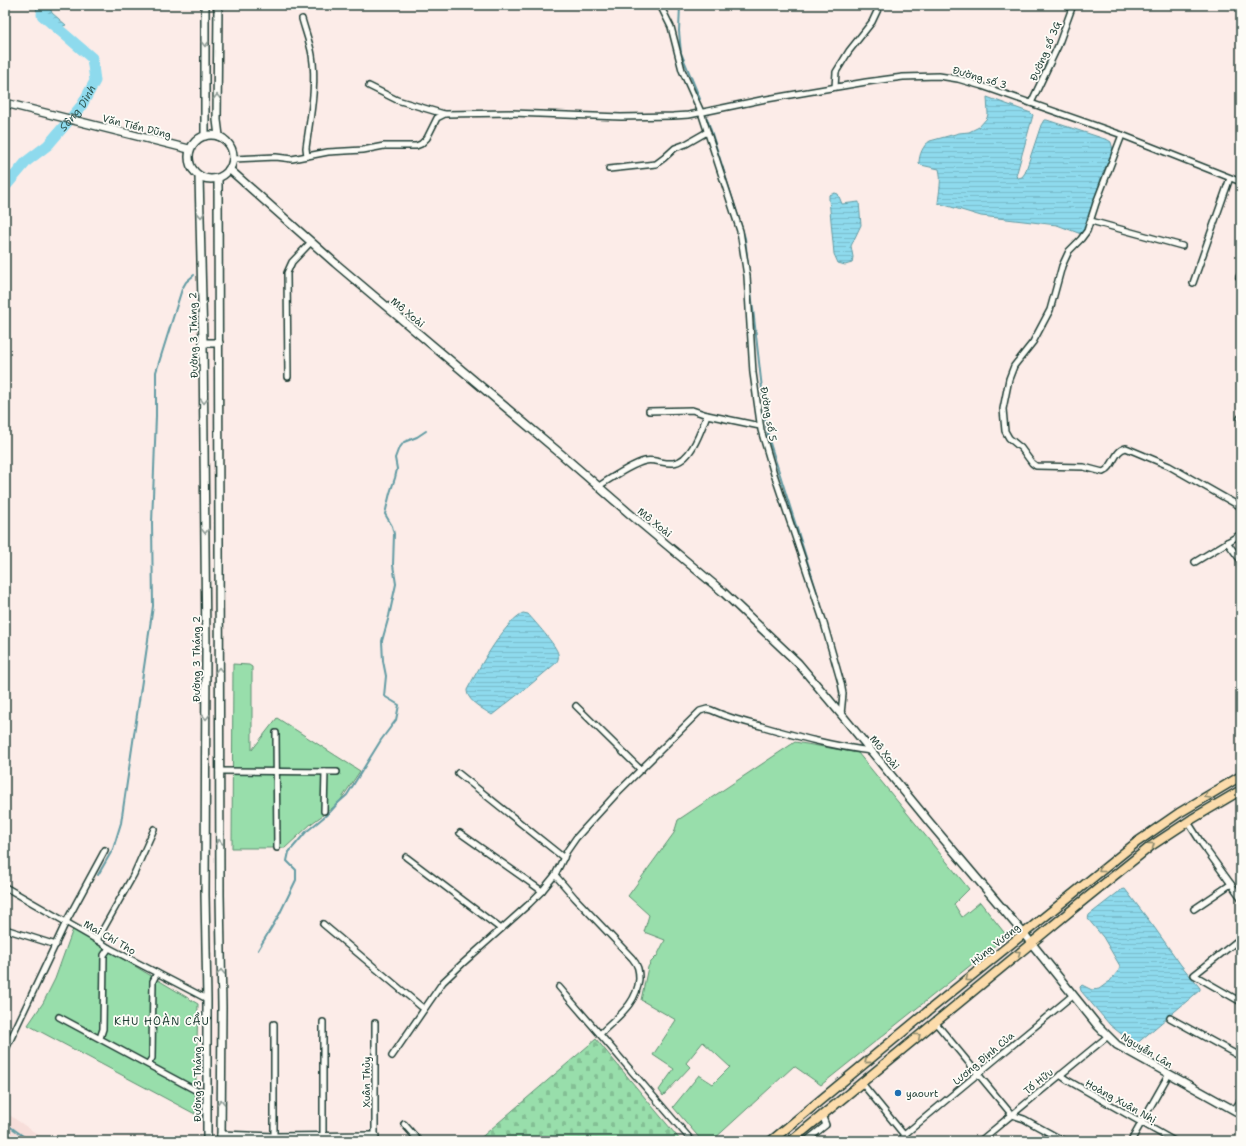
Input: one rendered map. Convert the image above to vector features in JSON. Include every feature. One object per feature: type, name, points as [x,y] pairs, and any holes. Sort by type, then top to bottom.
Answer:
[{"type":"main road","points":[[204,136],[205,5]]},
{"type":"main road","points":[[218,5],[217,120],[219,136]]},
{"type":"main road","name":"Văn Tiến Dũng","points":[[5,103],[189,149]]},
{"type":"main road","points":[[204,136],[219,136],[230,146],[233,159],[227,173],[218,178],[206,179],[199,176],[190,165],[188,158],[189,149],[198,139],[204,136]]},
{"type":"main road","name":"Mô Xoài","points":[[229,170],[311,242],[599,486],[722,592],[778,643],[798,663],[1031,943]]},
{"type":"main road","name":"Đường 3 Tháng 2","points":[[199,176],[203,343],[206,648],[205,895],[207,1141]]},
{"type":"main road","points":[[218,178],[219,771],[222,1007],[221,1138],[375,1138]]},
{"type":"main road","points":[[203,343],[219,343]]},
{"type":"main road","points":[[206,648],[219,649]]},
{"type":"main road","name":"Hùng Vương","points":[[771,1141],[1142,838],[1179,813],[1241,776]]},
{"type":"main road","points":[[791,1141],[861,1082],[1151,846],[1241,790]]},
{"type":"main road","points":[[205,895],[220,895]]},
{"type":"main road","name":"Nguyễn Lân","points":[[1031,943],[1098,1026],[1117,1045],[1238,1112]]},
{"type":"street","name":"Đường số 5","points":[[660,5],[669,20],[682,70],[701,112],[742,238],[747,276],[753,373],[760,426],[771,467],[822,620],[842,687],[843,694],[841,714]]},
{"type":"street","points":[[834,87],[836,72],[849,51],[872,22],[880,5]]},
{"type":"street","name":"Đường số 3G","points":[[1031,103],[1058,46],[1073,5]]},
{"type":"street","points":[[302,19],[311,50],[314,71],[306,148],[307,156]]},
{"type":"street","name":"Đường số 3","points":[[369,86],[397,100],[437,113],[445,114],[541,113],[644,118],[701,112],[834,87],[903,77],[939,76],[976,84],[1031,103],[1122,135],[1241,182]]},
{"type":"street","points":[[233,159],[276,157],[292,159],[328,152],[363,150],[384,146],[407,147],[419,145],[427,138],[437,118],[445,114]]},
{"type":"street","points":[[609,169],[656,164],[675,148],[686,144],[707,132]]},
{"type":"street","points":[[1122,135],[1085,235],[1069,251],[1062,266],[1050,310],[1033,342],[1018,360],[1012,372],[1003,409],[1006,435],[1023,450],[1033,465],[1038,467],[1084,467],[1102,472],[1108,470],[1120,450],[1124,448],[1129,449],[1169,466],[1241,506]]},
{"type":"street","points":[[1192,283],[1230,178]]},
{"type":"street","points":[[1091,221],[1182,246]]},
{"type":"street","points":[[288,377],[288,273],[292,262],[311,242]]},
{"type":"street","points":[[649,411],[692,410],[707,416],[760,426]]},
{"type":"street","points":[[599,486],[618,474],[644,461],[672,463],[681,461],[693,447],[707,416]]},
{"type":"street","points":[[1195,562],[1241,534]]},
{"type":"street","points":[[1227,542],[1241,561]]},
{"type":"street","points":[[576,706],[641,770]]},
{"type":"street","points":[[392,1056],[443,982],[542,891],[555,875],[576,838],[618,792],[700,711],[707,709],[790,736],[831,745],[871,751]]},
{"type":"street","points":[[276,733],[277,848]]},
{"type":"street","points":[[219,771],[337,772]]},
{"type":"street","points":[[324,811],[325,772]]},
{"type":"street","points":[[458,773],[564,858]]},
{"type":"street","points":[[1188,822],[1241,898]]},
{"type":"street","points":[[97,940],[134,874],[154,829]]},
{"type":"street","points":[[460,833],[542,891]]},
{"type":"street","points":[[5,1051],[66,922],[105,850]]},
{"type":"street","points":[[406,857],[502,929]]},
{"type":"street","points":[[555,875],[574,898],[632,958],[638,968],[638,988],[634,998],[600,1034]]},
{"type":"street","points":[[1194,909],[1231,884]]},
{"type":"street","name":"Mai Chí Thọ","points":[[5,887],[109,948],[207,1000]]},
{"type":"street","points":[[323,924],[424,1009]]},
{"type":"street","points":[[5,929],[56,945]]},
{"type":"street","points":[[1241,938],[1194,975],[1241,1002]]},
{"type":"street","points":[[1235,943],[1241,946]]},
{"type":"street","points":[[100,1038],[103,1029],[104,956],[109,948]]},
{"type":"street","points":[[148,1064],[152,1058],[153,981],[157,973]]},
{"type":"street","points":[[558,987],[692,1141]]},
{"type":"street","name":"Lương Định Của","points":[[904,1135],[1073,995]]},
{"type":"street","points":[[59,1017],[198,1091],[207,1090]]},
{"type":"street","points":[[1170,1018],[1241,1057]]},
{"type":"street","points":[[323,1022],[324,1139]]},
{"type":"street","points":[[935,1022],[1012,1115],[1024,1119],[1064,1141]]},
{"type":"street","name":"Xuân Thủy","points":[[375,1023],[375,1138]]},
{"type":"street","points":[[274,1024],[274,1139]]},
{"type":"street","name":"Tố Hữu","points":[[980,1141],[1108,1036]]},
{"type":"street","points":[[1132,1141],[1169,1074]]},
{"type":"street","name":"Hoàng Xuân Nhị","points":[[1060,1075],[1174,1141]]},
{"type":"street","points":[[861,1082],[909,1141]]},
{"type":"street","points":[[1238,1112],[1241,1100]]},
{"type":"street","points":[[806,1141],[826,1125],[822,1115]]},
{"type":"street","points":[[404,1124],[419,1141]]},
{"type":"shaded area","points":[[5,1112],[46,1140],[46,1141],[5,1141]]},
{"type":"green space","points":[[233,664],[249,665],[252,667],[252,750],[277,718],[360,771],[338,804],[312,823],[285,848],[232,848]]},
{"type":"green space","points":[[795,742],[858,753],[969,889],[954,904],[962,917],[980,902],[1007,936],[821,1085],[794,1066],[712,1141],[702,1141],[673,1107],[699,1075],[713,1084],[730,1067],[703,1042],[686,1063],[690,1067],[663,1096],[659,1090],[674,1069],[653,1055],[676,1020],[641,1000],[648,967],[657,956],[665,940],[644,932],[649,915],[628,896],[674,833],[678,820]]},
{"type":"green space","points":[[73,929],[198,1004],[195,1114],[28,1025],[43,1003],[55,979]]},
{"type":"green space","points":[[596,1039],[681,1141],[477,1141]]},
{"type":"water","points":[[36,5],[49,5],[52,13],[66,25],[56,29],[40,16],[36,9]]},
{"type":"water","points":[[987,97],[1033,115],[1016,176],[1018,178],[1022,177],[1025,173],[1044,120],[1111,142],[1113,150],[1101,178],[1087,228],[1081,234],[1057,225],[981,216],[938,203],[940,182],[939,169],[921,165],[919,163],[922,150],[930,141],[959,133],[969,132],[979,127],[987,118]]},
{"type":"water","points":[[835,193],[838,194],[842,204],[859,202],[861,225],[851,246],[853,257],[852,263],[845,265],[838,263],[834,254],[829,195]]},
{"type":"water","points":[[523,613],[528,614],[550,640],[557,650],[558,659],[556,663],[492,715],[470,698],[467,690],[500,635],[508,625]]},
{"type":"water","points":[[1125,889],[1181,965],[1200,988],[1200,990],[1135,1045],[1110,1025],[1081,991],[1080,987],[1082,985],[1092,990],[1099,989],[1110,981],[1119,970],[1120,966],[1103,937],[1088,919],[1089,915],[1121,890]]},
{"type":"waterway","name":"Sông Dinh","points":[[5,187],[27,161],[48,145],[82,105],[95,81],[92,58],[42,15],[43,5]]},
{"type":"waterway","points":[[680,5],[679,31],[681,53],[700,99]]},
{"type":"waterway","points":[[707,118],[745,238],[769,440],[821,605]]},
{"type":"waterway","points":[[98,875],[113,849],[121,823],[153,606],[152,523],[156,372],[182,289],[186,282],[194,275]]},
{"type":"waterway","points":[[258,950],[279,915],[296,880],[296,870],[287,861],[289,852],[306,832],[330,812],[347,795],[381,740],[396,720],[399,705],[384,696],[386,676],[383,661],[382,641],[396,584],[393,565],[394,534],[392,526],[385,514],[397,469],[395,458],[398,450],[404,442],[417,437],[426,431]]},
{"type":"waterway","points":[[5,1123],[30,1141]]},
{"type":"place","name":"yaourt","points":[[898,1093]]},
{"type":"district","name":"KHU HOÀN CẦU","points":[[162,1021]]}]
